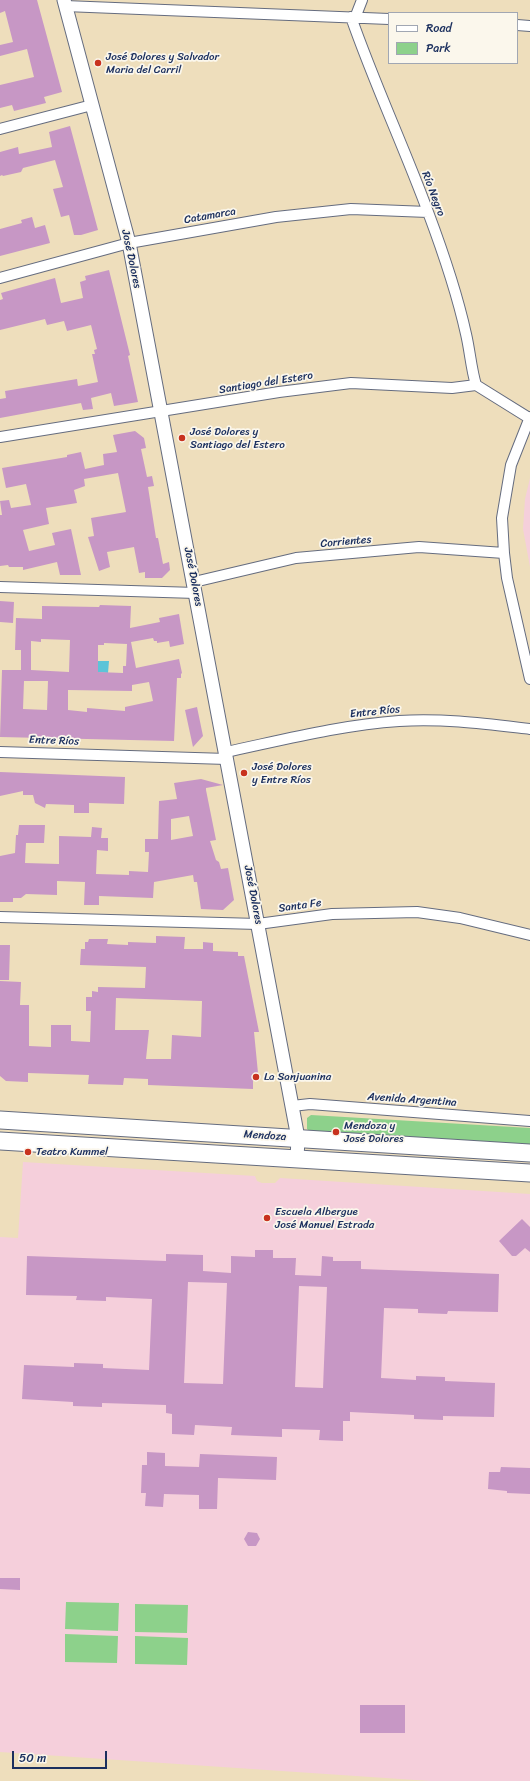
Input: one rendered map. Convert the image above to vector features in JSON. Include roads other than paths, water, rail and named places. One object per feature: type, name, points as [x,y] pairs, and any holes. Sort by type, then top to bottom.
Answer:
[{"type":"main road","name":"Mendoza","points":[[0,1120],[530,1153]]},
{"type":"main road","name":"Mendoza","points":[[2,1138],[297,1159],[530,1173]]},
{"type":"street","points":[[353,18],[362,0]]},
{"type":"street","points":[[64,3],[388,19]]},
{"type":"street","name":"José Dolores","points":[[64,3],[129,243],[298,1138],[297,1159]]},
{"type":"street","name":"Río Negro","points":[[353,18],[365,57],[428,212],[448,271],[466,335],[476,385]]},
{"type":"street","points":[[518,25],[530,26]]},
{"type":"street","points":[[0,130],[92,105]]},
{"type":"street","name":"Catamarca","points":[[0,278],[129,243],[276,216],[351,209],[428,212]]},
{"type":"street","name":"Santiago del Estero","points":[[0,437],[279,392],[351,383],[452,388],[476,385]]},
{"type":"street","points":[[476,385],[529,417],[511,465],[502,518],[507,578],[530,679]]},
{"type":"street","name":"Corrientes","points":[[0,587],[195,587],[303,558],[419,548],[504,553]]},
{"type":"street","name":"Entre Ríos","points":[[0,752],[226,756],[323,731],[400,721],[466,722],[530,729]]},
{"type":"street","name":"Santa Fe","points":[[0,916],[258,924],[332,914],[417,912],[460,918],[530,935]]},
{"type":"street","name":"Avenida Argentina","points":[[292,1106],[310,1104],[530,1121]]},
{"type":"water","points":[[98,661],[109,661],[108,673],[98,672]]},
{"type":"place","name":"José Dolores y Salvador Maria del Carril","points":[[98,63]]},
{"type":"place","name":"José Dolores y Santiago del Estero","points":[[182,438]]},
{"type":"place","name":"José Dolores y Entre Ríos","points":[[244,773]]},
{"type":"place","name":"La Sanjuanina","points":[[256,1077]]},
{"type":"place","name":"Mendoza y José Dolores","points":[[336,1132]]},
{"type":"place","name":"Teatro Kummel","points":[[28,1152]]},
{"type":"place","name":"Escuela Albergue José Manuel Estrada","points":[[267,1218]]}]
